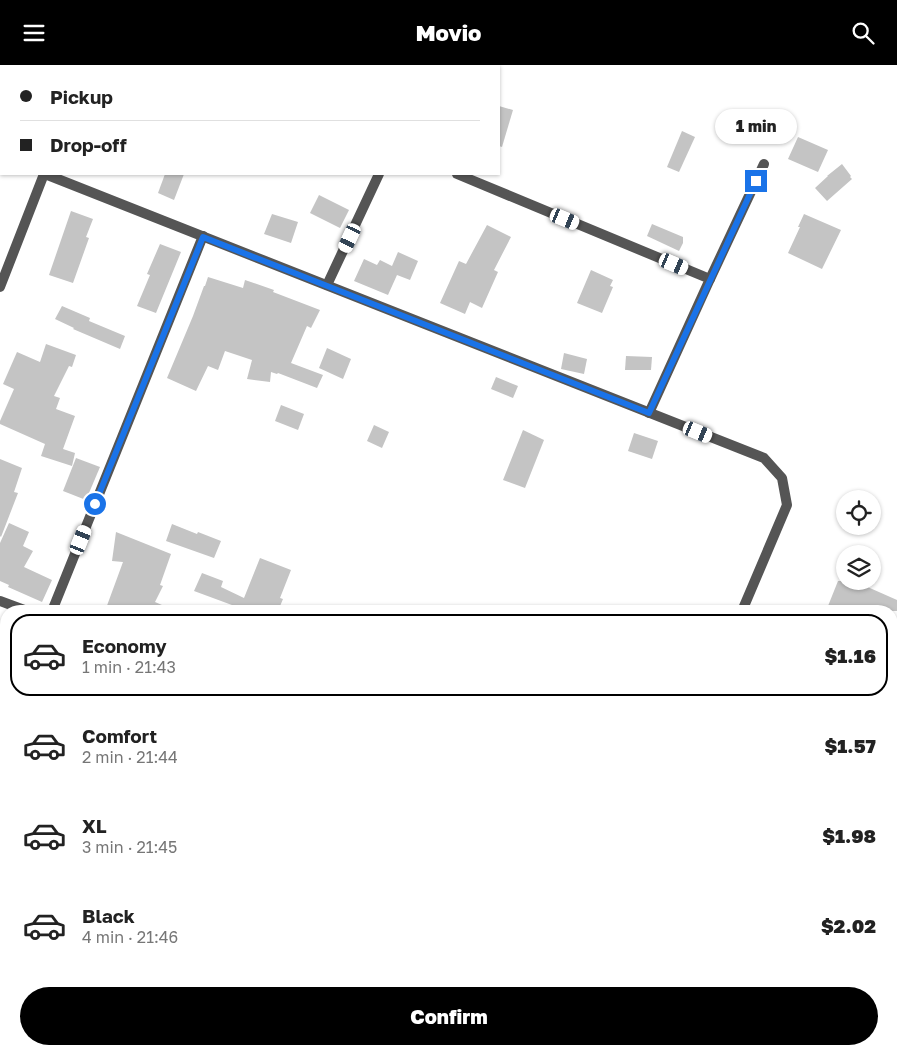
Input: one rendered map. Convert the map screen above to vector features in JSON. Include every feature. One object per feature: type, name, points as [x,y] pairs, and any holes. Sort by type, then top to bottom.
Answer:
[{"type":"street","points":[[649,413],[764,164]]},
{"type":"street","points":[[0,287],[50,175],[764,458],[782,478],[786,505],[744,605]]},
{"type":"street","points":[[327,285],[379,175]]},
{"type":"street","points":[[459,175],[710,279]]},
{"type":"street","points":[[54,605],[203,237]]},
{"type":"building","points":[[500,106],[513,110],[502,147],[500,146]]},
{"type":"building","points":[[758,112],[764,125],[740,143],[731,132],[742,123],[741,120]]},
{"type":"building","points":[[682,131],[695,137],[679,172],[667,167]]},
{"type":"building","points":[[798,137],[828,150],[818,172],[788,159]]},
{"type":"building","points":[[842,164],[852,179],[827,201],[815,188]]},
{"type":"building","points":[[165,175],[184,175],[174,200],[158,193]]},
{"type":"building","points":[[319,195],[349,210],[340,228],[310,213]]},
{"type":"building","points":[[71,211],[93,219],[86,237],[89,238],[73,283],[49,275]]},
{"type":"building","points":[[272,214],[298,222],[291,243],[264,234]]},
{"type":"building","points":[[804,214],[841,230],[822,269],[788,253]]},
{"type":"building","points":[[652,224],[683,237],[683,243],[679,251],[647,236]]},
{"type":"building","points":[[487,225],[511,237],[494,270],[498,272],[482,308],[470,302],[465,314],[440,303],[459,261],[466,264]]},
{"type":"building","points":[[160,244],[181,252],[156,313],[137,306],[150,275],[147,274]]},
{"type":"building","points":[[398,252],[418,261],[410,280],[397,275],[388,295],[354,281],[364,259],[377,265],[380,260],[392,266]]},
{"type":"building","points":[[591,270],[613,280],[610,286],[613,287],[602,313],[577,303]]},
{"type":"building","points":[[208,277],[243,288],[245,280],[320,310],[311,328],[307,326],[291,363],[323,375],[317,388],[271,372],[270,382],[247,379],[252,360],[225,351],[218,370],[208,366],[196,391],[167,378]]},
{"type":"building","points":[[62,306],[90,318],[89,321],[125,336],[120,349],[73,329],[55,319]]},
{"type":"building","points":[[46,344],[76,355],[72,367],[69,366],[54,396],[60,398],[56,409],[75,416],[63,449],[75,453],[72,466],[41,456],[45,444],[0,424],[14,389],[3,384],[17,352],[40,362]]},
{"type":"building","points":[[327,348],[351,359],[343,379],[319,368]]},
{"type":"building","points":[[564,353],[587,359],[584,374],[561,369]]},
{"type":"building","points":[[626,356],[652,357],[651,370],[625,370]]},
{"type":"building","points":[[496,377],[518,386],[513,398],[491,389]]},
{"type":"building","points":[[281,405],[304,414],[298,430],[275,421]]},
{"type":"building","points":[[374,425],[389,432],[382,448],[367,441]]},
{"type":"building","points":[[523,430],[544,440],[525,488],[503,480]]},
{"type":"building","points":[[634,433],[658,441],[652,459],[628,451]]},
{"type":"building","points":[[76,458],[100,467],[86,500],[63,491]]},
{"type":"building","points":[[0,459],[22,468],[14,492],[18,493],[1,537],[0,536]]},
{"type":"building","points":[[9,523],[29,532],[23,546],[33,551],[24,567],[52,580],[42,602],[8,587],[9,585],[0,581],[0,543]]},
{"type":"building","points":[[172,524],[221,541],[214,558],[166,541]]},
{"type":"building","points":[[116,532],[171,554],[160,585],[163,586],[155,602],[162,605],[107,605],[123,562],[112,561]]},
{"type":"building","points":[[260,558],[291,570],[280,598],[283,599],[280,605],[232,605],[194,591],[202,573],[223,581],[221,587],[244,598]]},
{"type":"building","points":[[836,586],[836,590],[874,590],[897,600],[897,605],[828,605]]},
{"type":"route","points":[[95,504],[203,237],[649,413],[756,181]]}]
